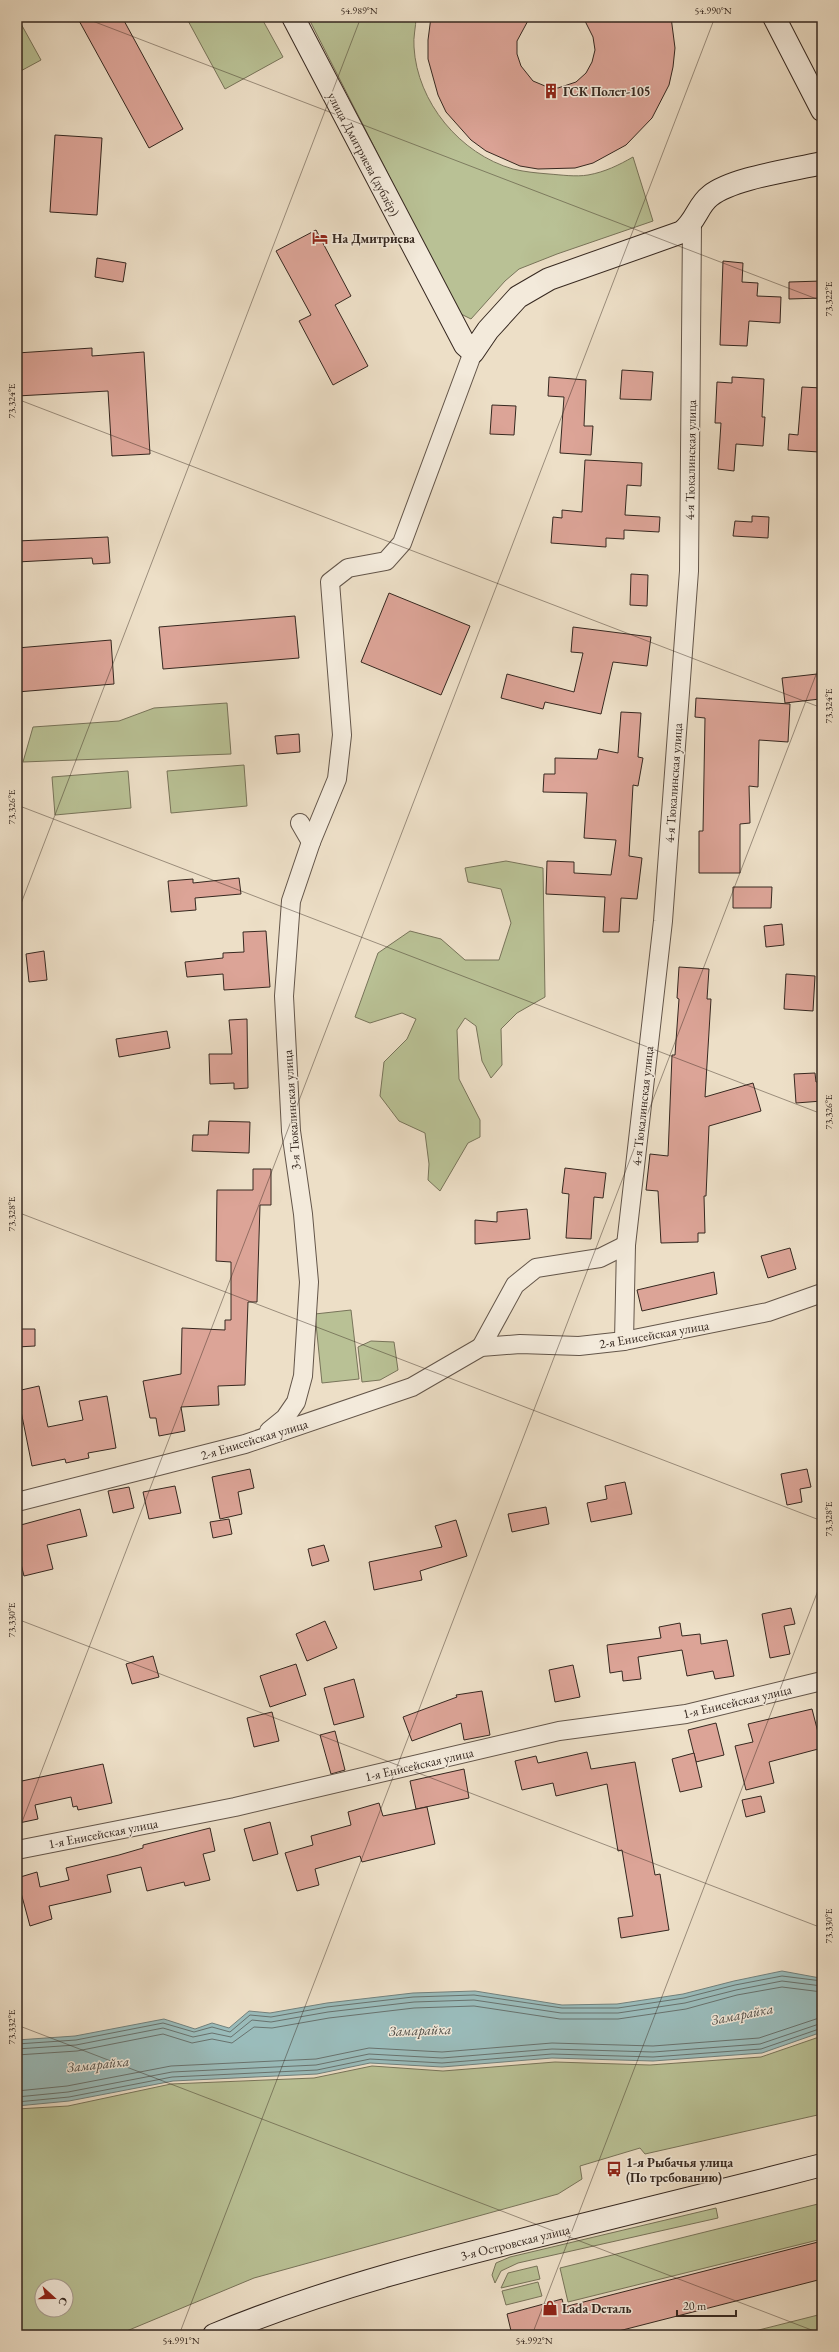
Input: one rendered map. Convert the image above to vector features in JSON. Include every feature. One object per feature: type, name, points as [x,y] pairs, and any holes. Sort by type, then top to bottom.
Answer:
[{"type":"main road","name":"улица Дмитриева (дублёр)","points":[[293,17],[465,345],[473,352]]},
{"type":"main road","points":[[774,17],[822,110]]},
{"type":"main road","points":[[473,352],[488,330],[518,297],[563,274],[682,232],[692,224],[709,196],[728,186],[822,163]]},
{"type":"main road","name":"3-я Островская улица","points":[[214,2335],[265,2315],[383,2277],[473,2252],[822,2165]]},
{"type":"street","name":"4-я Тюкалинская улица","points":[[624,1341],[626,1245],[662,920],[689,571],[692,224]]},
{"type":"street","name":"3-я Тюкалинская улица","points":[[264,1436],[285,1418],[296,1402],[303,1376],[309,1282],[303,1214],[291,1131],[284,996],[291,901],[311,842],[337,779],[342,735],[330,582],[348,568],[386,561],[402,543],[473,352]]},
{"type":"street","points":[[300,823],[311,842]]},
{"type":"street","points":[[481,1347],[515,1285],[536,1268],[600,1258],[626,1245]]},
{"type":"street","name":"2-я Енисейская улица","points":[[17,1502],[218,1451],[412,1387],[481,1347],[520,1344],[578,1346],[624,1341],[768,1312],[822,1293]]},
{"type":"street","name":"1-я Енисейская улица","points":[[17,1850],[235,1807],[558,1731],[686,1714],[822,1681]]},
{"type":"green space","points":[[186,17],[261,17],[283,57],[225,89]]},
{"type":"green space","points":[[308,17],[416,17],[414,47],[417,67],[423,87],[433,106],[445,123],[459,138],[494,162],[513,169],[536,173],[569,176],[588,175],[612,168],[633,157],[653,221],[557,254],[519,269],[505,281],[471,319],[459,313]]},
{"type":"green space","points":[[20,22],[41,60],[17,73],[17,24]]},
{"type":"green space","points":[[227,703],[231,754],[23,762],[33,727],[119,721],[154,708]]},
{"type":"green space","points":[[244,765],[247,806],[171,813],[167,771]]},
{"type":"green space","points":[[128,771],[131,808],[55,815],[52,777]]},
{"type":"green space","points":[[506,861],[543,868],[545,997],[517,1013],[501,1029],[502,1065],[491,1078],[482,1061],[476,1026],[465,1018],[457,1030],[459,1079],[480,1120],[480,1137],[468,1143],[440,1191],[428,1180],[429,1164],[425,1133],[399,1121],[380,1096],[384,1062],[407,1039],[416,1019],[402,1013],[370,1023],[355,1017],[378,953],[410,931],[441,939],[465,960],[499,960],[511,923],[501,889],[468,882],[465,868]]},
{"type":"green space","points":[[351,1310],[359,1379],[322,1383],[315,1314]]},
{"type":"green space","points":[[371,1341],[394,1342],[398,1370],[380,1380],[362,1382],[358,1347]]},
{"type":"green space","points":[[822,2036],[822,2114],[645,2154],[640,2148],[580,2166],[582,2179],[558,2194],[254,2278],[117,2335],[17,2335],[17,2109],[68,2106],[171,2084],[314,2078],[372,2066],[443,2071],[555,2062],[650,2065],[761,2057]]},
{"type":"green space","points":[[822,2203],[822,2239],[568,2302],[560,2268]]},
{"type":"green space","points":[[716,2208],[718,2218],[518,2263],[501,2271],[495,2283],[492,2275],[496,2263],[510,2257]]},
{"type":"green space","points":[[537,2266],[540,2279],[501,2288],[508,2273]]},
{"type":"green space","points":[[538,2282],[542,2296],[506,2305],[502,2291]]},
{"type":"green space","points":[[822,2314],[822,2335],[739,2335]]},
{"type":"water","name":"Замарайка","points":[[782,1971],[820,1978],[822,1976],[822,2032],[762,2053],[653,2061],[552,2058],[442,2067],[370,2063],[317,2074],[173,2081],[69,2101],[17,2106],[17,2040],[75,2036],[164,2019],[195,2029],[212,2023],[229,2028],[249,2011],[270,2013],[327,2003],[413,1993],[475,1991],[562,2005],[617,2004],[683,1994]]},
{"type":"building","points":[[77,17],[122,17],[183,129],[149,148]]},
{"type":"building","name":"ГСК Полет-105","points":[[431,17],[530,17],[517,41],[517,54],[521,66],[533,81],[545,86],[558,88],[576,82],[586,73],[592,62],[595,50],[593,37],[583,17],[671,17],[675,48],[669,85],[652,118],[626,145],[593,163],[575,168],[538,169],[520,166],[486,151],[471,140],[446,112],[438,95],[428,59],[428,40]]},
{"type":"building","points":[[55,135],[102,138],[97,215],[50,212]]},
{"type":"building","points":[[316,230],[351,296],[335,305],[368,366],[333,385],[299,321],[311,315],[276,251]]},
{"type":"building","points":[[97,258],[126,263],[123,282],[95,277]]},
{"type":"building","points":[[723,261],[743,263],[742,282],[758,283],[757,296],[781,297],[780,323],[749,321],[747,346],[720,345]]},
{"type":"building","points":[[822,281],[822,298],[789,299],[789,282]]},
{"type":"building","points":[[92,348],[92,356],[144,352],[150,454],[112,456],[108,391],[17,396],[17,353]]},
{"type":"building","points":[[622,370],[653,372],[651,400],[620,399]]},
{"type":"building","points":[[549,377],[586,380],[584,426],[593,426],[591,455],[560,453],[564,397],[548,396]]},
{"type":"building","points":[[732,377],[764,379],[762,417],[765,417],[763,446],[736,444],[734,471],[718,469],[721,423],[715,423],[717,382],[732,383]]},
{"type":"building","points":[[802,387],[822,388],[819,452],[788,450],[789,434],[798,435]]},
{"type":"building","points":[[492,405],[516,406],[514,435],[490,434]]},
{"type":"building","points":[[585,460],[642,463],[641,486],[627,485],[625,515],[660,517],[659,532],[624,530],[624,539],[606,538],[606,547],[551,543],[553,517],[562,518],[562,510],[582,512]]},
{"type":"building","points":[[752,516],[769,517],[768,538],[733,536],[735,521],[752,522]]},
{"type":"building","points":[[108,537],[110,563],[93,564],[92,558],[17,562],[17,541]]},
{"type":"building","points":[[631,574],[648,575],[647,606],[630,605]]},
{"type":"building","points":[[389,593],[470,626],[441,695],[361,662]]},
{"type":"building","points":[[295,616],[299,658],[163,669],[159,627]]},
{"type":"building","points":[[573,627],[651,637],[647,666],[613,662],[601,714],[545,702],[543,709],[501,698],[507,674],[574,692],[583,653],[571,652]]},
{"type":"building","points":[[111,640],[114,684],[17,692],[17,648]]},
{"type":"building","points":[[817,674],[820,699],[785,703],[782,678]]},
{"type":"building","points":[[696,698],[790,704],[788,742],[759,740],[758,787],[749,786],[750,823],[740,824],[740,873],[699,873],[699,831],[703,831],[705,718],[695,717]]},
{"type":"building","points":[[621,712],[641,713],[638,757],[643,758],[638,786],[633,785],[629,856],[642,858],[637,899],[621,898],[619,932],[603,932],[605,897],[546,894],[547,861],[574,862],[574,873],[611,875],[616,840],[584,838],[587,793],[543,792],[544,774],[555,774],[555,758],[597,759],[599,749],[618,753]]},
{"type":"building","points":[[299,734],[300,752],[277,754],[275,736]]},
{"type":"building","points":[[239,878],[241,894],[195,898],[196,910],[171,912],[168,881],[193,879],[193,883]]},
{"type":"building","points":[[733,887],[772,887],[771,908],[733,908]]},
{"type":"building","points":[[782,924],[784,945],[766,947],[764,926]]},
{"type":"building","points":[[266,931],[270,987],[224,990],[223,974],[187,977],[185,962],[223,958],[223,953],[244,952],[243,932]]},
{"type":"building","points":[[44,951],[47,980],[29,982],[26,954]]},
{"type":"building","points":[[679,967],[709,969],[707,999],[711,999],[705,1097],[753,1083],[761,1111],[709,1126],[706,1196],[704,1196],[705,1233],[698,1233],[698,1242],[661,1243],[658,1191],[646,1190],[650,1154],[668,1156],[672,1055],[675,1055],[679,999],[677,998]]},
{"type":"building","points":[[786,974],[815,976],[813,1011],[784,1009]]},
{"type":"building","points":[[247,1019],[248,1088],[234,1089],[234,1083],[210,1084],[209,1054],[232,1054],[229,1020]]},
{"type":"building","points":[[167,1031],[170,1048],[119,1057],[116,1039]]},
{"type":"building","points":[[815,1073],[816,1082],[822,1082],[822,1101],[796,1103],[794,1074]]},
{"type":"building","points":[[209,1121],[250,1122],[249,1153],[192,1151],[193,1135],[208,1135]]},
{"type":"building","points":[[565,1168],[606,1173],[603,1198],[594,1197],[591,1239],[566,1238],[569,1194],[562,1193]]},
{"type":"building","points":[[253,1169],[271,1169],[271,1205],[260,1205],[257,1302],[248,1302],[245,1385],[218,1386],[219,1405],[181,1407],[185,1431],[159,1436],[156,1418],[150,1418],[143,1381],[181,1374],[182,1328],[225,1330],[225,1320],[231,1320],[231,1262],[216,1261],[217,1190],[253,1190]]},
{"type":"building","points":[[527,1209],[530,1239],[475,1244],[475,1220],[497,1222],[497,1212]]},
{"type":"building","points":[[790,1248],[796,1269],[768,1278],[761,1256]]},
{"type":"building","points":[[714,1272],[717,1294],[642,1311],[637,1290]]},
{"type":"building","points":[[17,1329],[35,1329],[35,1346],[17,1347]]},
{"type":"building","points":[[39,1386],[48,1427],[83,1420],[79,1401],[107,1396],[116,1448],[88,1453],[89,1458],[66,1463],[65,1459],[32,1466],[17,1391]]},
{"type":"building","points":[[250,1469],[254,1488],[238,1492],[242,1514],[220,1519],[212,1477]]},
{"type":"building","points":[[807,1469],[811,1487],[800,1489],[802,1502],[787,1505],[781,1474]]},
{"type":"building","points":[[625,1482],[632,1514],[591,1522],[587,1503],[607,1499],[605,1486]]},
{"type":"building","points":[[175,1486],[181,1513],[149,1519],[143,1492]]},
{"type":"building","points":[[129,1487],[134,1508],[113,1513],[108,1491]]},
{"type":"building","points":[[546,1507],[549,1524],[512,1532],[508,1514]]},
{"type":"building","points":[[80,1509],[87,1536],[47,1545],[53,1569],[24,1576],[17,1548],[17,1526]]},
{"type":"building","points":[[229,1519],[232,1534],[213,1538],[210,1522]]},
{"type":"building","points":[[456,1520],[467,1556],[420,1571],[422,1580],[374,1590],[369,1562],[442,1547],[435,1526]]},
{"type":"building","points":[[324,1545],[329,1561],[312,1566],[308,1549]]},
{"type":"building","points":[[791,1608],[795,1624],[784,1626],[790,1654],[770,1658],[762,1614]]},
{"type":"building","points":[[325,1621],[337,1648],[307,1661],[296,1634]]},
{"type":"building","points":[[680,1623],[682,1636],[700,1634],[701,1644],[727,1640],[734,1676],[715,1679],[713,1671],[687,1676],[682,1650],[638,1657],[641,1679],[623,1681],[622,1671],[610,1673],[607,1645],[661,1638],[659,1627]]},
{"type":"building","points":[[153,1656],[159,1677],[132,1684],[126,1664]]},
{"type":"building","points":[[296,1664],[306,1695],[270,1707],[260,1676]]},
{"type":"building","points":[[573,1665],[580,1697],[555,1702],[549,1670]]},
{"type":"building","points":[[354,1679],[364,1717],[334,1725],[324,1688]]},
{"type":"building","points":[[482,1691],[490,1735],[464,1740],[461,1723],[412,1741],[403,1717],[457,1697],[456,1695]]},
{"type":"building","points":[[812,1709],[822,1748],[769,1762],[774,1783],[746,1790],[735,1746],[753,1742],[748,1724]]},
{"type":"building","points":[[272,1712],[279,1741],[254,1747],[247,1718]]},
{"type":"building","points":[[716,1723],[724,1755],[696,1762],[688,1730]]},
{"type":"building","points":[[335,1731],[345,1770],[331,1774],[320,1735]]},
{"type":"building","points":[[587,1752],[591,1769],[635,1762],[655,1875],[660,1874],[669,1930],[621,1938],[618,1918],[633,1916],[622,1850],[618,1851],[607,1784],[556,1796],[553,1783],[522,1790],[515,1761],[536,1756],[538,1763]]},
{"type":"building","points":[[694,1753],[702,1787],[680,1792],[672,1759]]},
{"type":"building","points":[[103,1764],[112,1803],[78,1810],[77,1806],[73,1807],[71,1797],[35,1805],[38,1819],[19,1823],[17,1782]]},
{"type":"building","points":[[464,1769],[469,1798],[416,1809],[410,1781]]},
{"type":"building","points":[[761,1796],[765,1812],[746,1817],[742,1800]]},
{"type":"building","points":[[379,1803],[383,1816],[427,1807],[435,1844],[362,1862],[360,1856],[315,1869],[319,1885],[297,1891],[285,1853],[313,1845],[311,1836],[351,1825],[348,1812]]},
{"type":"building","points":[[270,1822],[278,1854],[253,1861],[244,1829]]},
{"type":"building","points":[[210,1828],[215,1851],[203,1854],[210,1880],[185,1886],[184,1882],[147,1891],[141,1867],[107,1875],[111,1892],[49,1906],[52,1919],[30,1926],[17,1878],[37,1872],[40,1887],[69,1880],[66,1868],[119,1855],[143,1848],[143,1845]]},
{"type":"building","points":[[822,2241],[822,2279],[603,2335],[512,2335],[507,2314],[562,2299],[564,2307]]},
{"type":"place","name":"ГСК Полет-105","points":[[551,91]]},
{"type":"place","name":"На Дмитриева","points":[[320,238]]},
{"type":"place","name":"1-я Рыбачья улица (По требованию)","points":[[614,2169]]},
{"type":"place","name":"Lada Dеталь","points":[[550,2308]]}]
